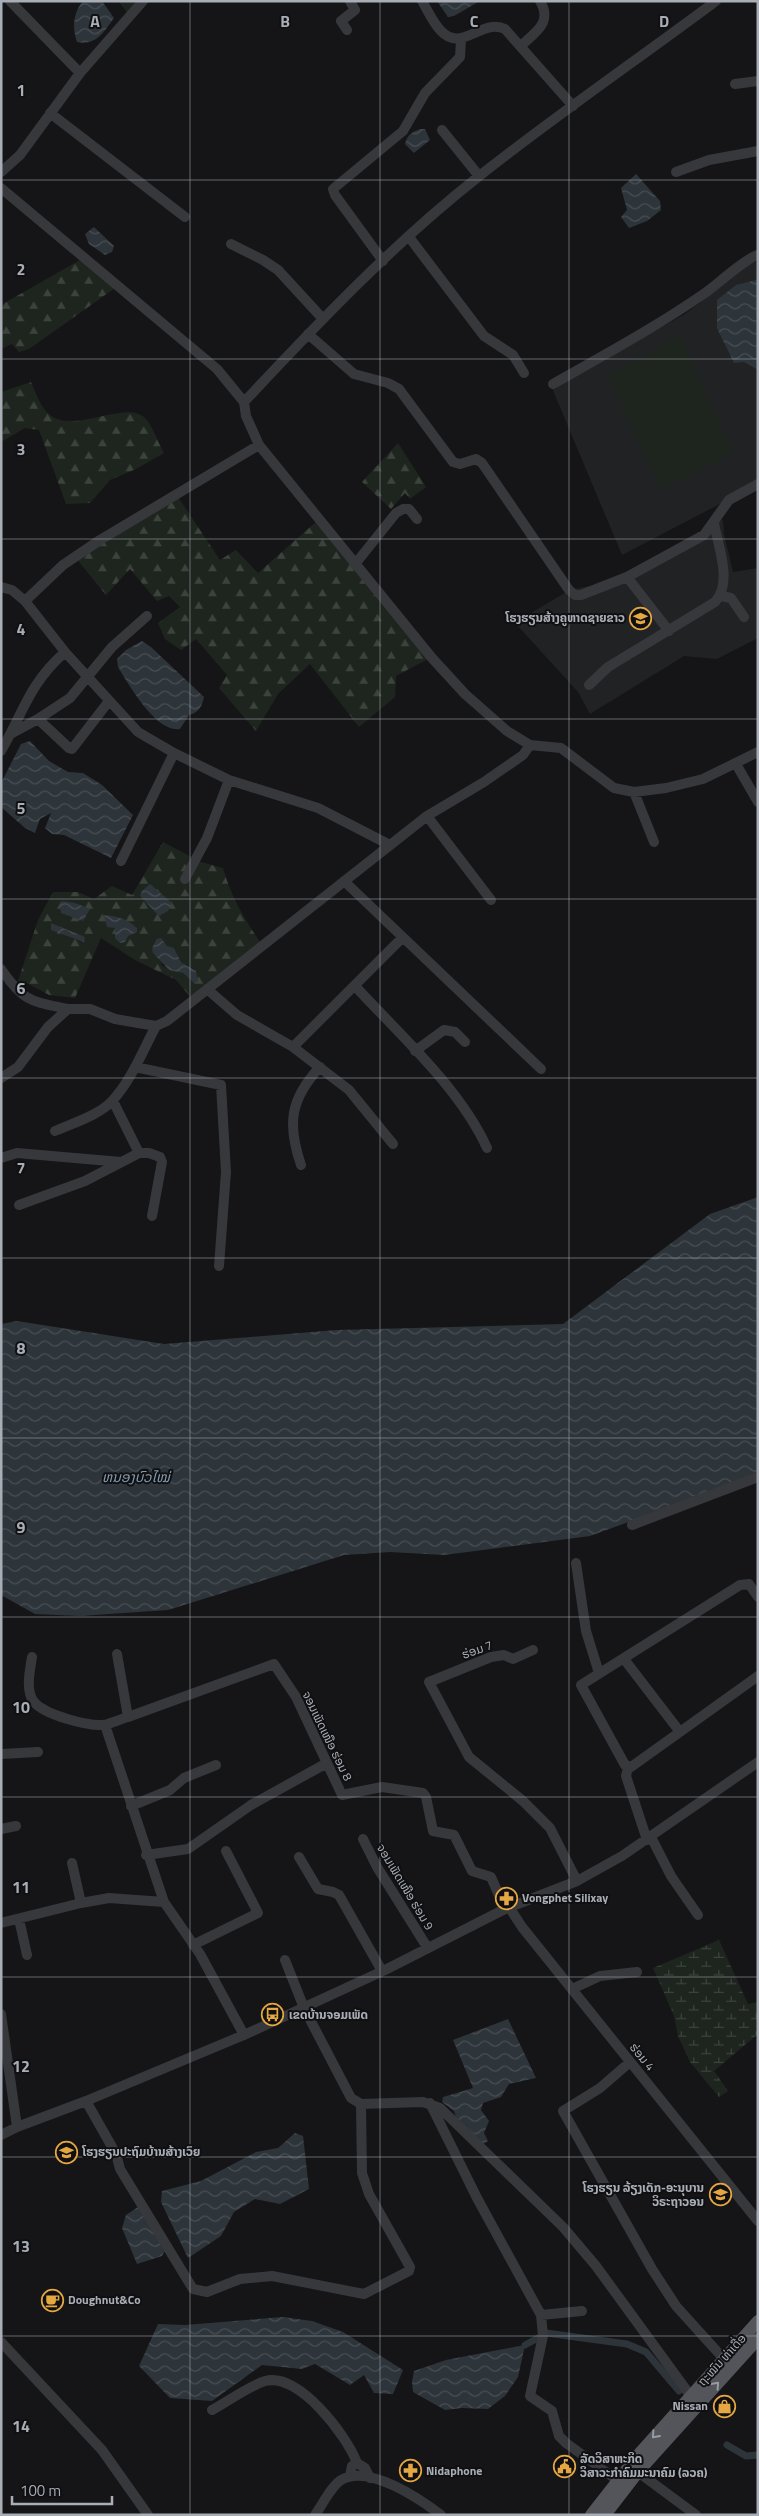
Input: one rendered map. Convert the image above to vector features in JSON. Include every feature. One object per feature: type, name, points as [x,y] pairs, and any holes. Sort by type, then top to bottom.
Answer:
[{"type":"main road","name":"ຖະໝົນ ທ່າເດື່ອ","points":[[591,2515],[690,2395],[758,2321]]},
{"type":"main road","name":"ຖະໝົນ ທ່າເດື່ອ","points":[[606,2515],[638,2472],[758,2339]]},
{"type":"street","points":[[10,1],[80,73]]},
{"type":"street","points":[[1,172],[20,155],[80,73],[143,1]]},
{"type":"street","points":[[347,30],[341,21],[355,10],[350,1]]},
{"type":"street","points":[[422,1],[439,30],[448,36],[461,40],[495,26],[506,29],[574,106]]},
{"type":"street","points":[[521,46],[544,20],[545,12],[540,1]]},
{"type":"street","points":[[244,402],[308,334],[383,261],[479,176],[716,1]]},
{"type":"street","points":[[383,261],[335,195],[333,189],[403,131],[425,93],[460,56],[461,40]]},
{"type":"street","points":[[734,84],[758,81]]},
{"type":"street","points":[[50,113],[185,217]]},
{"type":"street","points":[[442,130],[479,176]]},
{"type":"street","points":[[676,172],[709,160],[758,151]]},
{"type":"street","points":[[1,188],[217,368],[244,402],[244,411],[259,445],[432,658],[465,694],[507,731],[530,745],[562,748],[614,788],[634,792],[666,788],[703,779],[758,752]]},
{"type":"street","points":[[409,237],[484,336],[513,355],[524,373]]},
{"type":"street","points":[[231,244],[278,270],[323,319]]},
{"type":"street","points":[[553,384],[647,332],[724,280],[754,255],[758,255]]},
{"type":"street","points":[[308,334],[354,374],[388,383],[399,389],[453,462],[460,464],[473,459],[482,463],[571,592],[581,595],[627,577],[704,535],[729,500],[758,484]]},
{"type":"street","points":[[25,601],[63,566],[100,540],[259,445]]},
{"type":"street","points":[[356,564],[396,513],[409,509],[417,518]]},
{"type":"street","points":[[589,685],[608,667],[715,602],[721,596],[724,579],[714,523]]},
{"type":"street","points":[[627,577],[669,630]]},
{"type":"street","points":[[1,587],[12,590],[25,601],[65,652],[138,732],[174,753],[229,780],[318,808],[390,846]]},
{"type":"street","points":[[721,596],[731,598],[744,617]]},
{"type":"street","points":[[12,732],[38,719],[70,698],[112,647],[147,616]]},
{"type":"street","points":[[1,751],[12,732],[21,708],[41,676],[65,652]]},
{"type":"street","points":[[38,719],[68,748],[72,749],[109,700]]},
{"type":"street","points":[[1,969],[20,994],[28,1000],[68,1009],[90,1008],[115,1019],[156,1026],[167,1021],[427,816],[484,782],[523,755],[530,745]]},
{"type":"street","points":[[121,861],[174,753]]},
{"type":"street","points":[[736,764],[758,802]]},
{"type":"street","points":[[184,880],[207,838],[229,780]]},
{"type":"street","points":[[634,792],[654,842]]},
{"type":"street","points":[[427,816],[491,900]]},
{"type":"street","points":[[344,881],[541,1069]]},
{"type":"street","points":[[293,1047],[402,938]]},
{"type":"street","points":[[355,986],[452,1092],[477,1126],[487,1148]]},
{"type":"street","points":[[207,989],[242,1020],[293,1047],[349,1090],[393,1144]]},
{"type":"street","points":[[1,1078],[18,1067],[48,1027],[68,1009]]},
{"type":"street","points":[[55,1131],[97,1112],[113,1101],[135,1067],[156,1026]]},
{"type":"street","points":[[415,1051],[444,1030],[455,1032],[465,1042]]},
{"type":"street","points":[[135,1067],[221,1085],[226,1172],[219,1266]]},
{"type":"street","points":[[301,1165],[295,1148],[293,1120],[295,1105],[306,1083],[320,1067]]},
{"type":"street","points":[[113,1101],[139,1153]]},
{"type":"street","points":[[1,1158],[17,1152],[121,1162]]},
{"type":"street","points":[[19,1204],[85,1182],[139,1153],[157,1155],[162,1162],[152,1216]]},
{"type":"street","points":[[632,1525],[758,1478]]},
{"type":"street","points":[[576,1563],[586,1631],[599,1673]]},
{"type":"street","points":[[698,1915],[671,1876],[649,1839],[626,1776],[628,1767],[581,1686],[740,1585],[750,1584],[758,1576]]},
{"type":"street","points":[[750,1584],[758,1597]]},
{"type":"street","name":"ຮ່ອມ 7","points":[[533,1650],[513,1659],[504,1655],[491,1657],[429,1682],[469,1757],[523,1801],[550,1828],[577,1880]]},
{"type":"street","points":[[32,1657],[29,1687],[34,1702],[44,1709],[89,1725],[105,1725],[128,1717],[117,1654]]},
{"type":"street","points":[[624,1660],[680,1732]]},
{"type":"street","name":"ຈອມເພັດເໜືອ ຮ່ອມ 8","points":[[128,1717],[274,1664],[296,1697],[342,1794],[382,1787],[423,1793],[426,1797],[433,1831],[454,1835],[473,1872],[491,1877],[507,1908]]},
{"type":"street","points":[[628,1767],[638,1762],[758,1676]]},
{"type":"street","points":[[105,1725],[146,1855],[164,1902],[193,1945],[244,2034]]},
{"type":"street","points":[[1,1754],[38,1752]]},
{"type":"street","points":[[1,2135],[17,2126],[86,2101],[304,2008],[507,1908],[577,1880],[649,1839],[758,1762]]},
{"type":"street","points":[[146,1855],[186,1851],[251,1805],[327,1763]]},
{"type":"street","points":[[131,1806],[170,1790],[184,1778],[216,1765]]},
{"type":"street","points":[[1,1829],[16,1826]]},
{"type":"street","name":"ຈອມເພັດເໜືອ ຮ່ອມ 9","points":[[363,1839],[377,1867],[427,1947]]},
{"type":"street","points":[[193,1945],[258,1913],[226,1851]]},
{"type":"street","points":[[299,1857],[318,1890],[333,1892],[339,1895],[382,1971]]},
{"type":"street","points":[[72,1863],[81,1903]]},
{"type":"street","points":[[1,1923],[109,1898],[164,1902]]},
{"type":"street","name":"ຮ່ອມ 4","points":[[507,1908],[758,2221]]},
{"type":"street","points":[[19,1919],[27,1955]]},
{"type":"street","points":[[285,1960],[304,2008],[351,2098],[361,2104],[430,2103],[447,2114],[563,2227],[596,2266],[690,2395]]},
{"type":"street","points":[[572,1989],[600,1976],[637,1972]]},
{"type":"street","points":[[1,2014],[17,2126]]},
{"type":"street","points":[[630,2062],[600,2088],[563,2111],[652,2269],[676,2306],[723,2358]]},
{"type":"street","points":[[86,2101],[116,2154],[120,2168],[193,2289],[207,2292],[240,2278],[272,2276],[357,2295],[370,2292],[410,2269],[369,2194],[362,2173],[361,2104]]},
{"type":"street","points":[[430,2103],[477,2198],[540,2315],[543,2336],[530,2396],[552,2411],[559,2436],[566,2443],[618,2480]]},
{"type":"street","points":[[540,2315],[582,2312]]},
{"type":"street","points":[[1,2342],[102,2450],[148,2515]]},
{"type":"street","points":[[212,2410],[265,2381],[281,2380],[297,2388],[320,2410],[353,2452],[357,2462],[366,2468],[370,2478]]},
{"type":"street","points":[[350,2476],[352,2466],[357,2462]]},
{"type":"street","points":[[638,2472],[696,2515]]},
{"type":"street","points":[[316,2515],[339,2482],[350,2476],[370,2478],[405,2490],[441,2515]]},
{"type":"shaded area","points":[[758,261],[758,484],[622,555],[552,388],[685,314],[751,263]]},
{"type":"shaded area","name":"ໂຮງຮຽນສ້າງຄູຫາດຊາຍຂາວ","points":[[719,515],[723,521],[724,534],[733,572],[758,568],[758,638],[717,659],[684,656],[590,714],[578,692],[517,625],[534,611],[570,590],[619,580],[701,536]]},
{"type":"green space","points":[[118,1],[143,1],[130,16]]},
{"type":"green space","points":[[80,260],[115,288],[29,349],[19,352],[12,344],[1,349],[1,305]]},
{"type":"green space","points":[[680,336],[733,453],[661,490],[608,375]]},
{"type":"green space","points":[[31,382],[44,408],[50,415],[61,420],[87,420],[126,412],[137,414],[149,422],[164,453],[136,469],[110,480],[90,503],[66,504],[39,430],[25,428],[1,442],[1,392]]},
{"type":"green space","points":[[398,443],[426,487],[410,499],[405,493],[391,509],[362,482]]},
{"type":"green space","points":[[176,494],[220,560],[236,550],[258,573],[317,521],[428,659],[396,676],[395,697],[359,727],[310,664],[278,694],[256,731],[219,688],[227,675],[196,639],[181,650],[165,639],[158,623],[180,607],[169,596],[157,601],[130,569],[106,595],[75,557]]},
{"type":"green space","points":[[163,842],[201,862],[223,868],[239,908],[262,945],[193,1000],[176,980],[135,960],[101,938],[75,998],[49,995],[27,983],[18,981],[38,920],[53,892],[78,892],[94,899],[112,886],[132,895]],"holes":[[[174,948],[181,962],[189,966],[194,983],[183,973],[162,966],[160,959]]]},
{"type":"green space","points":[[719,1940],[748,2004],[758,2002],[758,2034],[714,2071],[728,2091],[719,2097],[690,2062],[678,2036],[674,2016],[653,1968]]},
{"type":"water","points":[[83,1],[102,1],[114,18],[99,37],[84,43],[77,42],[74,31],[75,16]]},
{"type":"water","points":[[437,1],[480,1],[454,16],[448,17]]},
{"type":"water","points":[[420,129],[425,129],[430,140],[414,153],[405,144],[410,134]]},
{"type":"water","points":[[636,174],[660,201],[661,210],[647,221],[629,228],[621,217],[627,210],[621,188]]},
{"type":"water","points":[[94,227],[114,246],[112,252],[105,255],[89,244],[85,234]]},
{"type":"water","points":[[756,280],[758,282],[758,370],[744,362],[734,363],[717,328],[717,300],[736,285]]},
{"type":"water","points":[[142,641],[151,647],[204,697],[200,709],[189,715],[180,729],[162,724],[153,716],[136,696],[118,667],[117,659],[126,650]]},
{"type":"water","points":[[30,741],[49,761],[68,772],[83,773],[102,785],[133,815],[111,858],[64,835],[52,834],[45,828],[51,813],[40,819],[35,833],[25,828],[1,807],[1,783],[21,744]]},
{"type":"water","points":[[150,884],[172,903],[168,911],[159,916],[140,896],[142,891]]},
{"type":"water","points":[[63,901],[90,909],[83,921],[61,913],[60,905]]},
{"type":"water","points":[[104,915],[118,917],[130,922],[137,928],[137,932],[128,936],[125,942],[120,943],[115,938],[115,928],[107,927]]},
{"type":"water","points":[[51,923],[85,937],[84,942],[51,930]]},
{"type":"water","points":[[161,938],[167,946],[174,948],[181,962],[196,971],[198,983],[194,983],[183,973],[169,970],[153,953],[152,948],[157,939]]},
{"type":"water","name":"ຫນອງບົວໄໝ່","points":[[758,1197],[758,1475],[590,1536],[444,1555],[390,1552],[344,1555],[168,1610],[80,1616],[35,1614],[1,1595],[1,1324],[17,1321],[164,1344],[337,1330],[563,1324],[710,1214]]},
{"type":"water","points":[[508,2019],[536,2078],[509,2084],[501,2097],[483,2103],[481,2110],[489,2121],[484,2133],[488,2141],[480,2146],[457,2121],[454,2111],[442,2102],[443,2097],[473,2088],[453,2040]]},
{"type":"water","points":[[295,2133],[303,2136],[309,2189],[280,2204],[255,2199],[234,2212],[221,2236],[188,2258],[161,2202],[162,2191],[201,2181],[256,2152],[278,2148]]},
{"type":"water","points":[[138,2207],[166,2249],[162,2256],[137,2264],[122,2228],[126,2215]]},
{"type":"water","points":[[283,2317],[312,2321],[343,2332],[403,2370],[393,2394],[374,2393],[364,2375],[350,2385],[315,2364],[302,2369],[262,2365],[212,2401],[170,2398],[139,2366],[158,2324],[185,2325]]},
{"type":"water","points":[[525,2345],[518,2377],[505,2396],[488,2409],[462,2408],[445,2410],[413,2392],[414,2371],[446,2360]]},
{"type":"waterway","points":[[546,2333],[627,2344],[646,2352],[679,2391]]},
{"type":"waterway","points":[[525,2345],[538,2338]]},
{"type":"waterway","points":[[727,2445],[746,2456],[758,2455]]},
{"type":"place","name":"ໂຮງຮຽນສ້າງຄູຫາດຊາຍຂາວ","points":[[641,618]]},
{"type":"place","name":"Vongphet Silixay","points":[[506,1898]]},
{"type":"place","name":"ເຂດບ້ານຈອມເພັດ","points":[[273,2015]]},
{"type":"place","name":"ໂຮງຮຽນປະຖົມບ້ານສ້າງເວົຍ","points":[[66,2152]]},
{"type":"place","name":"ໂຮງຮຽນ ລ້ຽງເດັກ-ອະນຸບານ ວິຣະຖາວອນ","points":[[720,2195]]},
{"type":"place","name":"Doughnut&Co","points":[[52,2300]]},
{"type":"place","name":"Nissan","points":[[724,2406]]},
{"type":"place","name":"ລັດວິສາຫະກິດ ວິສາວະກຳຄົມມະນາຄົມ (ລວຄ)","points":[[564,2466]]},
{"type":"place","name":"Nidaphone","points":[[410,2471]]}]
